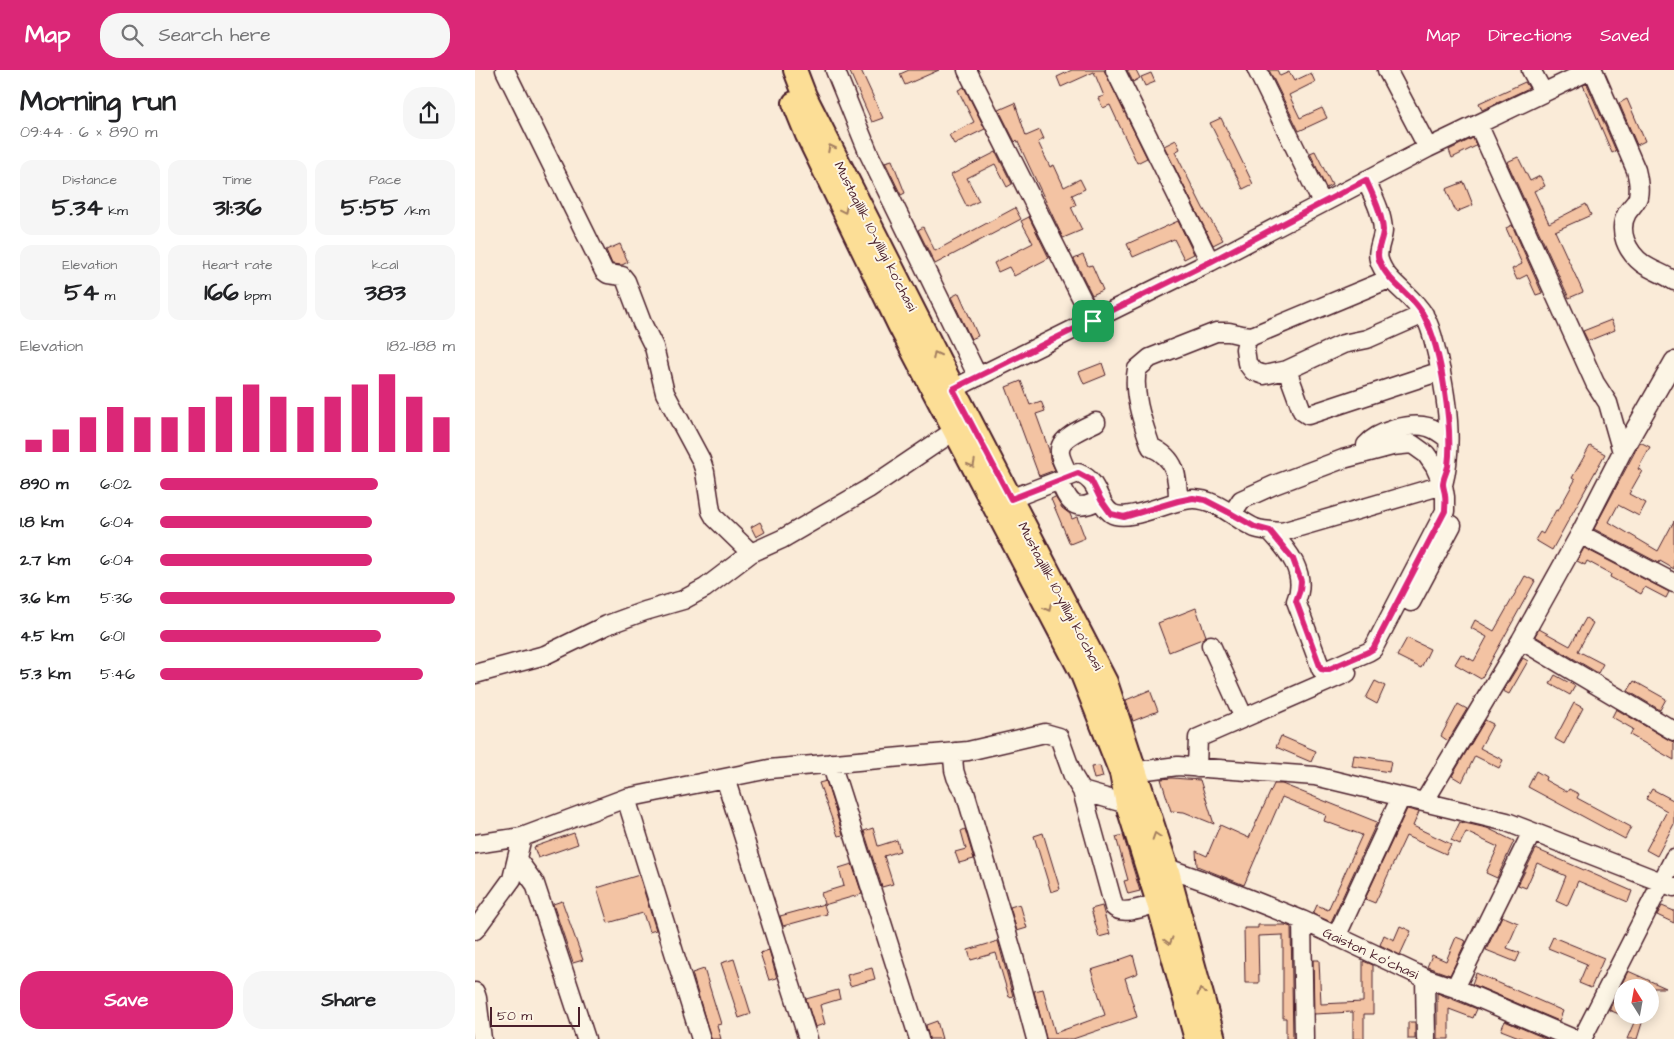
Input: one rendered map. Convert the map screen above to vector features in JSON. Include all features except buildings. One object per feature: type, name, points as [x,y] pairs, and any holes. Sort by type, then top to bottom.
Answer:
[{"type":"main road","name":"Mustaqillik 10-yilligi ko'chasi","points":[[780,70],[807,134],[900,327],[1081,672],[1128,772],[1167,868],[1214,1039]]},
{"type":"main road","name":"Mustaqillik 10-yilligi ko'chasi","points":[[795,70],[805,96],[953,389],[1106,682],[1128,772],[1127,804],[1158,903],[1196,1039]]},
{"type":"street","points":[[505,70],[604,271],[608,274],[622,276],[626,281],[653,347],[665,394],[701,460],[705,472],[711,511],[715,518],[751,553]]},
{"type":"street","points":[[835,70],[869,154],[978,377]]},
{"type":"street","points":[[967,70],[1093,321]]},
{"type":"street","points":[[1115,70],[1210,262]]},
{"type":"street","points":[[1257,70],[1322,204]]},
{"type":"street","points":[[1387,70],[1427,148]]},
{"type":"street","points":[[1531,70],[1543,92]]},
{"type":"street","points":[[953,389],[1210,262],[1427,148],[1592,70],[1636,170],[1639,182],[1639,194],[1636,202],[1627,213],[1622,227],[1623,238],[1641,263],[1674,281]]},
{"type":"street","points":[[1478,124],[1595,383],[1607,402],[1623,452]]},
{"type":"street","points":[[1366,180],[1375,199],[1383,232],[1378,259],[1389,279],[1411,297],[1424,314],[1431,331],[1441,371],[1448,414],[1448,466],[1443,485]]},
{"type":"street","points":[[1389,279],[1252,336],[1247,340],[1245,349],[1247,362],[1253,371],[1264,375],[1287,370],[1343,344],[1367,339],[1424,314]]},
{"type":"street","points":[[1178,501],[1178,484],[1174,468],[1164,453],[1151,447],[1144,426],[1138,397],[1137,369],[1150,358],[1217,332],[1252,336]]},
{"type":"street","points":[[1424,802],[1521,640],[1674,361]]},
{"type":"street","points":[[1287,370],[1302,411],[1308,415],[1441,371]]},
{"type":"street","points":[[1096,422],[1062,442],[1060,450],[1067,499],[1082,507],[1101,500]]},
{"type":"street","points":[[1366,453],[1366,445],[1373,438],[1388,431],[1409,426],[1427,426],[1441,432],[1448,439]]},
{"type":"street","points":[[475,674],[545,655],[607,625],[683,600],[705,588],[751,553],[782,539],[868,489],[954,431]]},
{"type":"street","points":[[1232,514],[1241,500],[1274,485],[1343,459],[1392,446],[1412,444],[1426,454],[1435,467],[1443,485],[1445,511],[1373,649],[1327,670],[1321,669],[1296,601],[1301,581],[1293,559],[1270,531]]},
{"type":"street","points":[[1011,499],[1078,473],[1091,480],[1101,500],[1111,514],[1124,517],[1193,498],[1205,500],[1255,527],[1282,532],[1443,485]]},
{"type":"street","points":[[1197,768],[1198,738],[1380,659],[1452,525]]},
{"type":"street","points":[[1580,534],[1674,583]]},
{"type":"street","points":[[1521,640],[1674,731]]},
{"type":"street","points":[[1211,645],[1244,718]]},
{"type":"street","points":[[475,844],[522,837],[626,798],[769,769],[967,751],[1045,733],[1059,737],[1073,776],[1082,791],[1114,907],[1117,910],[1125,911],[1158,903]]},
{"type":"street","points":[[955,752],[953,761],[957,782],[965,792],[1014,956],[1036,1039]]},
{"type":"street","points":[[831,764],[919,1039]]},
{"type":"street","points":[[1128,772],[1178,766],[1315,776],[1507,822],[1667,885]]},
{"type":"street","points":[[725,778],[808,1039]]},
{"type":"street","points":[[1082,791],[1127,804]]},
{"type":"street","points":[[1336,937],[1401,797]]},
{"type":"street","points":[[626,798],[701,1039]]},
{"type":"street","points":[[1455,988],[1532,832]]},
{"type":"street","points":[[475,930],[512,879],[522,837]]},
{"type":"street","points":[[1582,1039],[1667,885],[1674,858]]},
{"type":"street","points":[[517,860],[535,884],[586,1039]]},
{"type":"street","name":"Gaiston koʻchasi","points":[[1167,868],[1302,920],[1425,978],[1455,988],[1574,1039]]},
{"type":"street","points":[[1302,920],[1304,1039]]},
{"type":"street","points":[[1425,978],[1426,1039]]},
{"type":"street","points":[[475,992],[482,1039]]},
{"type":"route","points":[[1366,180],[1375,199],[1383,232],[1378,259],[1389,279],[1411,297],[1424,314],[1431,331],[1443,381],[1448,414],[1448,466],[1443,485],[1445,511],[1373,649],[1327,670],[1321,669],[1296,601],[1301,581],[1293,559],[1270,531],[1255,527],[1205,500],[1193,498],[1178,501],[1124,517],[1111,514],[1101,500],[1091,480],[1078,473],[1011,499],[953,389],[1093,321],[1366,180]]}]
